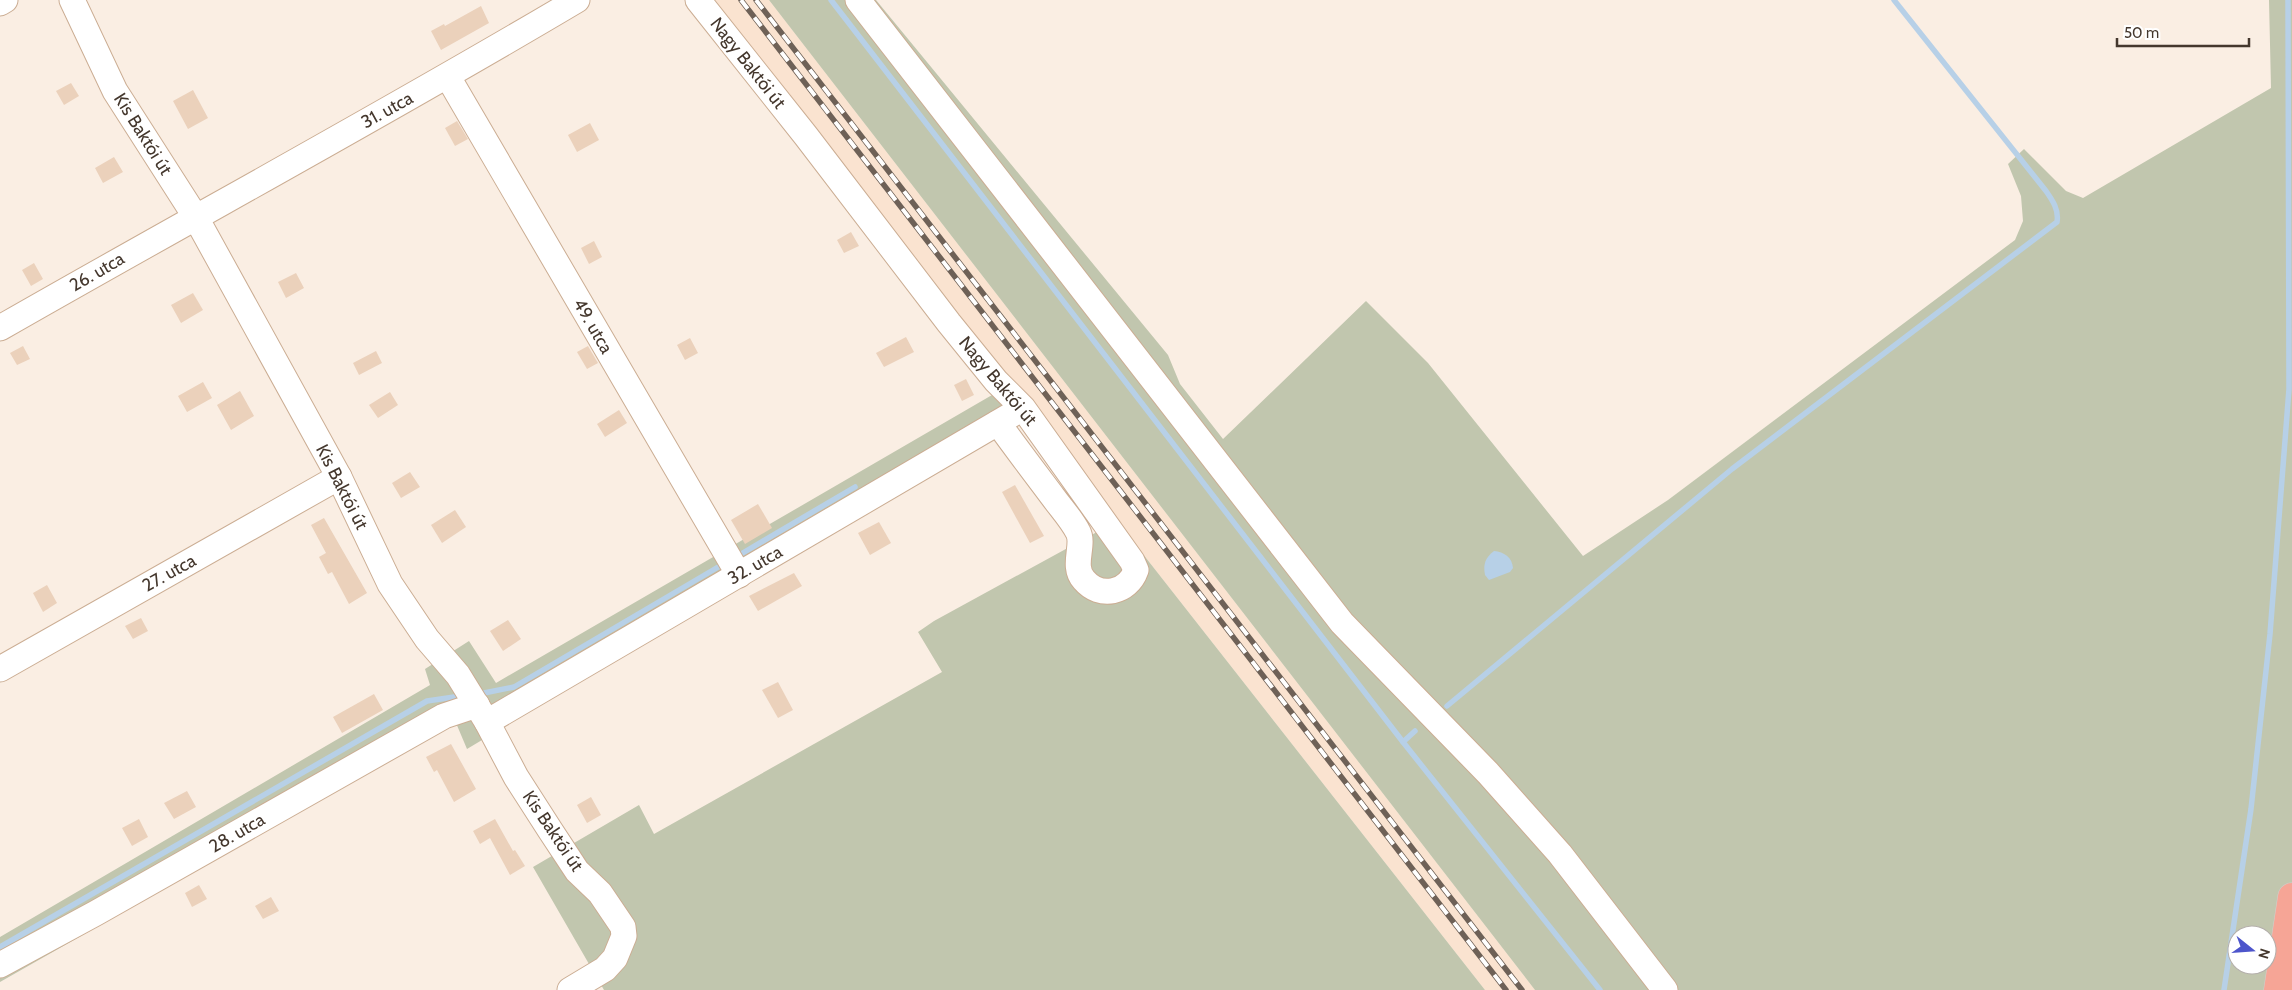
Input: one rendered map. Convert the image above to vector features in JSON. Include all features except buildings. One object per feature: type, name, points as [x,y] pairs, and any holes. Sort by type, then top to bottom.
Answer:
[{"type":"highway","points":[[2278,990],[2292,897]]},
{"type":"street","points":[[0,3],[5,0]]},
{"type":"street","name":"Kis Baktói út","points":[[72,0],[115,91],[195,216],[339,477],[390,584],[428,639],[458,675],[482,714],[516,777],[550,830],[578,870],[600,893],[623,927],[624,936],[615,958],[605,969],[570,990]]},
{"type":"street","name":"31. utca","points":[[195,216],[448,77],[577,0]]},
{"type":"street","name":"Nagy Baktói út","points":[[698,0],[806,136],[949,323],[996,381],[1023,408],[1132,560],[1136,570],[1129,584],[1119,589],[1104,591],[1091,586],[1083,579],[1078,570],[1080,533],[998,423]]},
{"type":"street","points":[[858,0],[1342,623],[1488,773],[1560,854],[1665,990]]},
{"type":"street","name":"49. utca","points":[[448,77],[739,575]]},
{"type":"street","name":"26. utca","points":[[0,328],[195,216]]},
{"type":"street","name":"32. utca","points":[[482,714],[739,575],[1023,408]]},
{"type":"street","name":"27. utca","points":[[0,669],[339,477]]},
{"type":"street","name":"28. utca","points":[[0,965],[96,913],[444,716],[482,714]]},
{"type":"shaded area","points":[[715,0],[769,0],[1535,990],[1485,990],[1117,521]]},
{"type":"green space","points":[[769,0],[876,0],[1168,355],[1180,384],[1223,439],[1366,301],[1428,363],[1583,556],[1668,500],[2015,240],[2023,221],[2021,196],[2008,164],[2024,149],[2066,191],[2083,198],[2271,88],[2269,0],[2292,0],[2292,990],[1535,990]]},
{"type":"green space","points":[[1011,384],[1031,410],[467,749],[456,723],[0,982],[0,937],[430,685],[425,669],[469,641],[496,683]]},
{"type":"green space","points":[[1117,521],[1485,990],[604,990],[533,867],[639,805],[654,834],[942,672],[918,632],[934,621]]},
{"type":"water","points":[[1494,551],[1507,556],[1513,568],[1510,572],[1489,580],[1485,575],[1484,568],[1487,559]]},
{"type":"waterway","points":[[831,0],[1403,742],[1600,990]]},
{"type":"waterway","points":[[1447,706],[1732,469],[2057,222],[2056,210],[2046,191],[1894,0]]},
{"type":"waterway","points":[[2224,990],[2251,809],[2270,634],[2289,389],[2288,0]]},
{"type":"waterway","points":[[736,557],[855,487]]},
{"type":"waterway","points":[[484,693],[514,687],[725,563]]},
{"type":"waterway","points":[[0,947],[427,701],[461,696]]},
{"type":"waterway","points":[[1403,742],[1415,731]]},
{"type":"railway","points":[[741,0],[1506,990]]},
{"type":"railway","points":[[756,0],[1522,990]]}]
